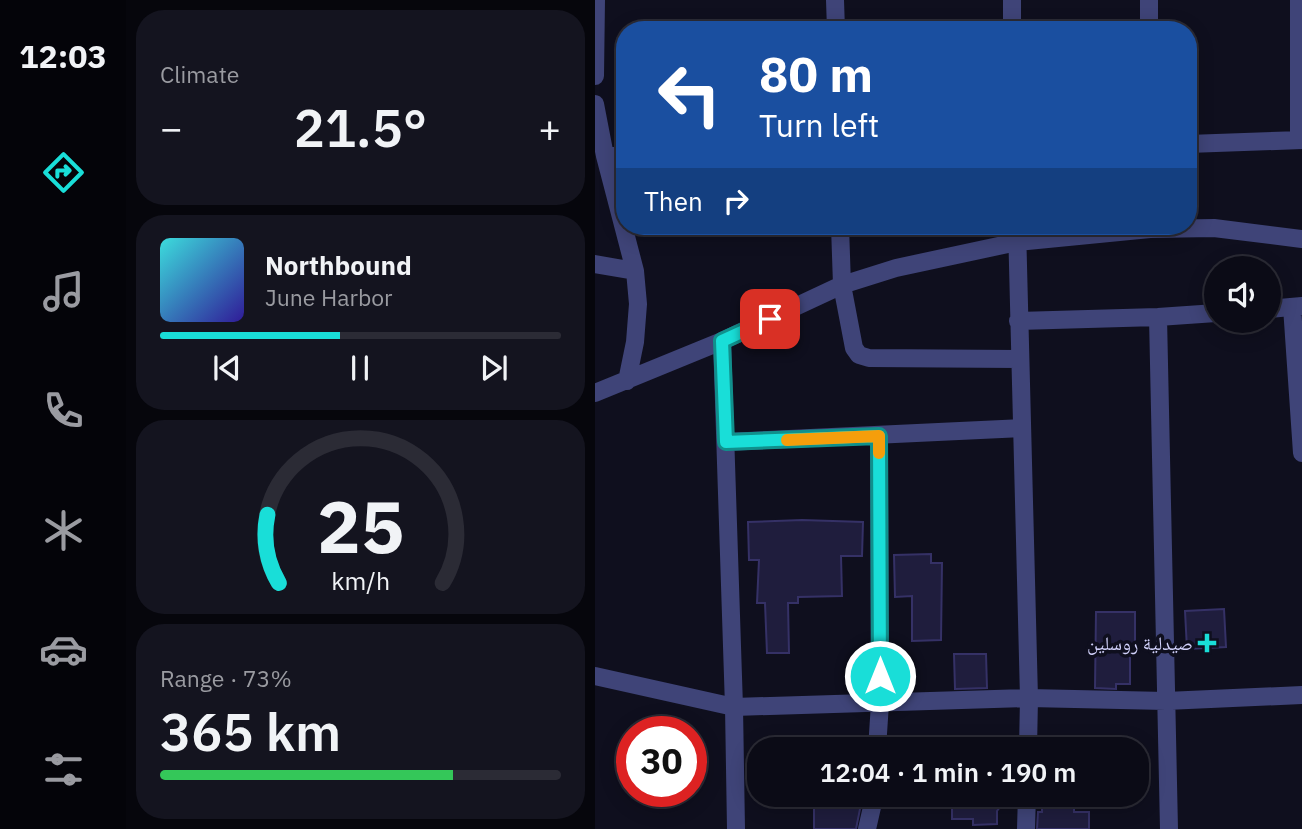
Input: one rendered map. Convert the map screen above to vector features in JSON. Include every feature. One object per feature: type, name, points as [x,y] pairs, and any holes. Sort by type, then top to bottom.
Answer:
[{"type":"street","points":[[595,76],[596,0]]},
{"type":"street","points":[[835,0],[836,21]]},
{"type":"street","points":[[1011,0],[1012,21]]},
{"type":"street","points":[[1149,0],[1149,21]]},
{"type":"street","points":[[1197,144],[1301,140],[1299,0]]},
{"type":"street","points":[[595,104],[616,198]]},
{"type":"street","points":[[605,156],[616,156]]},
{"type":"street","points":[[1197,228],[1302,239]]},
{"type":"street","points":[[626,235],[635,271],[638,304],[635,342],[627,382]]},
{"type":"street","points":[[840,235],[842,285],[854,348],[859,355],[869,358],[1019,359]]},
{"type":"street","points":[[595,393],[722,341],[842,285],[1013,235]]},
{"type":"street","points":[[1017,235],[1028,737]]},
{"type":"street","points":[[595,264],[635,271]]},
{"type":"street","points":[[1297,307],[1302,453]]},
{"type":"street","points":[[1018,321],[1204,314]]},
{"type":"street","points":[[1158,317],[1169,829]]},
{"type":"street","points":[[722,341],[736,829]]},
{"type":"street","points":[[726,442],[1022,428]]},
{"type":"street","points":[[878,737],[879,436]]},
{"type":"street","points":[[595,676],[734,707],[1029,698],[1166,701],[1302,695]]},
{"type":"street","points":[[867,829],[871,807]]},
{"type":"street","points":[[1026,829],[1027,807]]},
{"type":"building","points":[[748,522],[863,522],[862,556],[841,556],[842,596],[798,597],[798,603],[788,603],[789,653],[767,653],[765,603],[757,603],[759,560],[749,560]]},
{"type":"building","points":[[931,554],[931,563],[942,563],[941,640],[912,641],[912,596],[895,597],[894,555]]},
{"type":"building","points":[[1224,609],[1226,647],[1187,649],[1185,611]]},
{"type":"building","points":[[1096,612],[1135,612],[1135,648],[1130,648],[1130,684],[1116,684],[1116,689],[1095,688]]},
{"type":"building","points":[[954,654],[986,654],[987,688],[955,689]]},
{"type":"building","points":[[911,672],[912,687],[896,689],[895,673]]},
{"type":"building","points":[[814,807],[860,807],[856,829],[814,829]]},
{"type":"building","points":[[952,807],[1000,807],[997,811],[997,824],[973,825],[973,819],[952,819]]},
{"type":"building","points":[[1042,807],[1074,807],[1074,812],[1089,812],[1089,829],[1037,829],[1038,812],[1042,812]]},
{"type":"slow traffic","points":[[787,440],[879,436],[879,453]]},
{"type":"place","name":"صيدلية روسلين","points":[[1207,643]]},
{"type":"route","points":[[770,319],[722,341],[726,442],[879,436],[880,676]]}]
